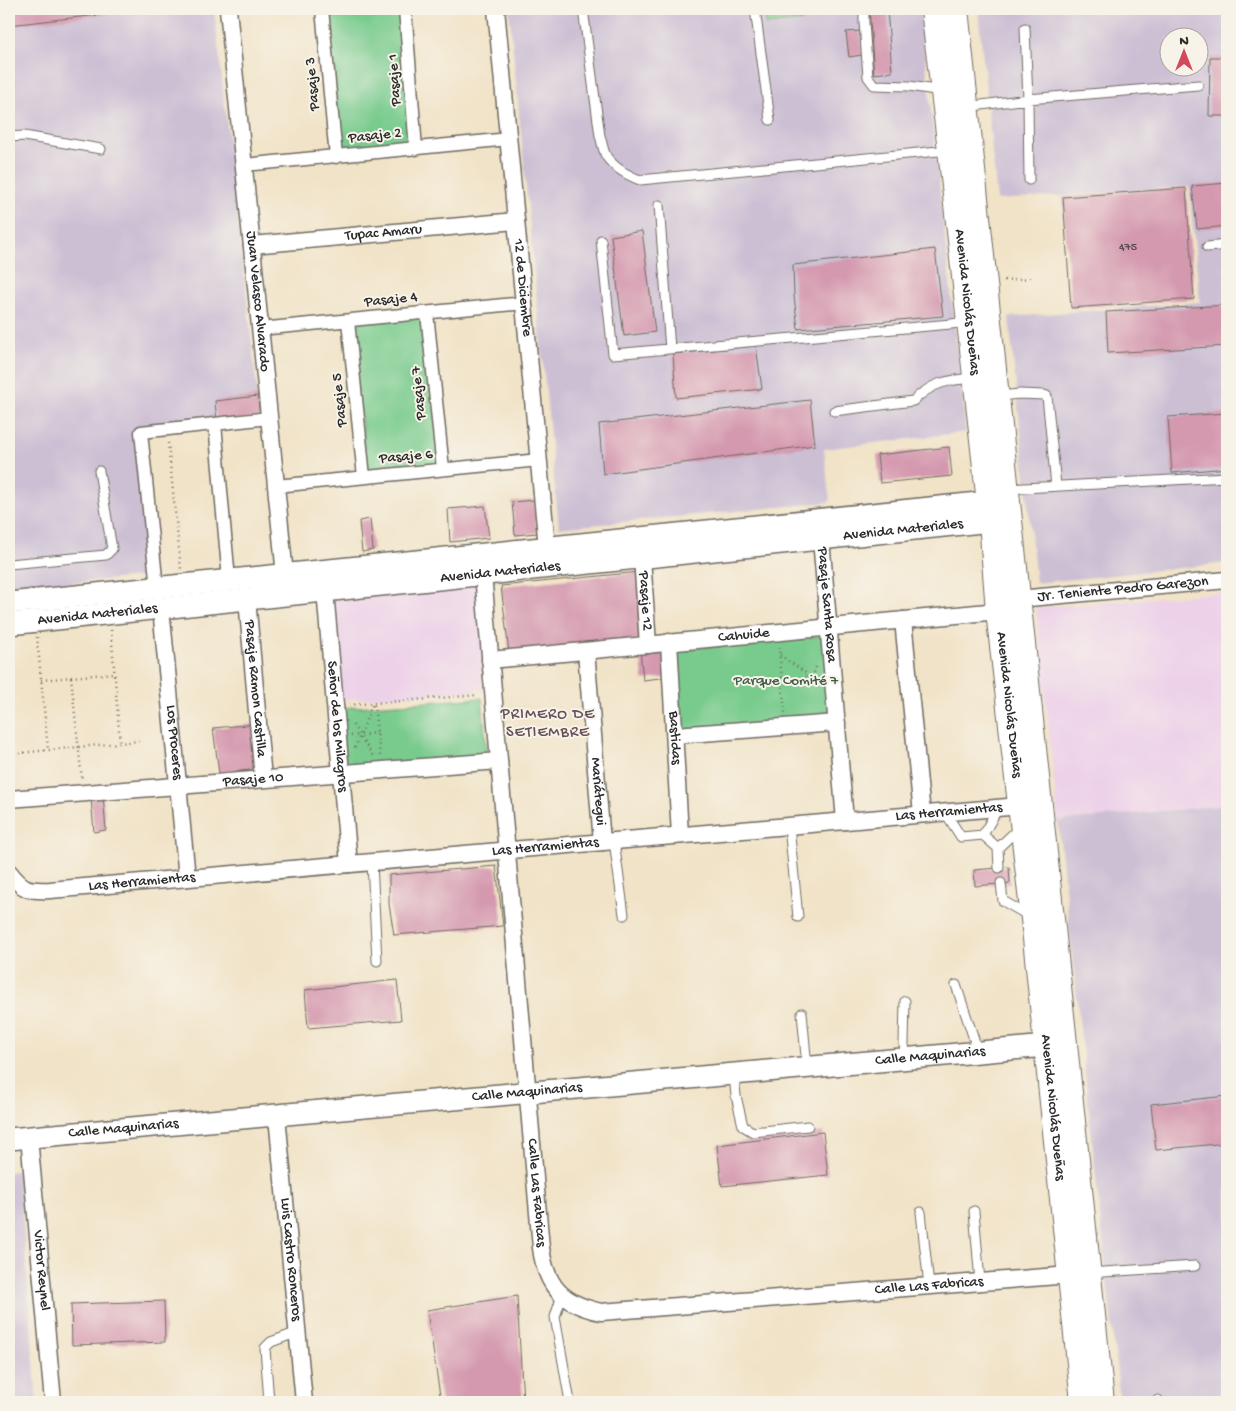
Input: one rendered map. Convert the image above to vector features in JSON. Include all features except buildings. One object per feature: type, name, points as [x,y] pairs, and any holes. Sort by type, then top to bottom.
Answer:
[{"type":"main road","name":"Avenida Nicolás Dueñas","points":[[933,9],[944,91],[974,378],[995,504],[1008,605],[1040,926],[1079,1274],[1083,1402]]},
{"type":"main road","name":"Avenida Nicolás Dueñas","points":[[956,9],[997,396],[995,504],[1008,605]]},
{"type":"main road","name":"Avenida Nicolás Dueñas","points":[[1040,926],[1046,1046],[1079,1274],[1102,1402]]},
{"type":"street","name":"Juan Velasco Alvarado","points":[[228,9],[286,585]]},
{"type":"street","name":"Pasaje 3","points":[[322,9],[336,157]]},
{"type":"street","name":"Pasaje 1","points":[[405,9],[416,149]]},
{"type":"street","name":"12 de Diciembre","points":[[496,9],[548,557]]},
{"type":"street","name":"Pasaje 2","points":[[244,165],[509,139]]},
{"type":"street","name":"Tupac Amaru","points":[[252,245],[516,221]]},
{"type":"street","name":"Pasaje 4","points":[[260,329],[524,303]]},
{"type":"street","name":"Pasaje 7","points":[[427,313],[443,470]]},
{"type":"street","name":"Pasaje 5","points":[[348,321],[364,477]]},
{"type":"street","points":[[159,598],[141,432],[269,418]]},
{"type":"street","points":[[215,424],[229,580]]},
{"type":"street","name":"Pasaje 6","points":[[276,486],[539,460]]},
{"type":"street","name":"Avenida Materiales","points":[[9,624],[109,614],[159,598],[182,585],[229,580],[286,585],[325,591],[483,574],[548,557],[642,558],[820,539],[995,504]]},
{"type":"street","name":"Avenida Materiales","points":[[9,604],[159,598],[247,599],[286,585],[548,557],[995,504]]},
{"type":"street","name":"Pasaje Santa Rosa","points":[[820,539],[845,821]]},
{"type":"street","name":"Pasaje 12","points":[[642,558],[648,644]]},
{"type":"street","name":"Calle Las Fabricas","points":[[483,574],[543,1262],[547,1275],[553,1285],[573,1303],[586,1309],[601,1312],[1079,1274]]},
{"type":"street","name":"Jr. Teniente Pedro Garezon","points":[[1008,605],[1227,580]]},
{"type":"street","name":"Señor de los Milagros","points":[[325,591],[343,773],[349,864]]},
{"type":"street","name":"Los Proceres","points":[[159,598],[187,878]]},
{"type":"street","name":"Pasaje Ramon Castilla","points":[[247,599],[263,779]]},
{"type":"street","name":"Cahuide","points":[[490,660],[903,620],[1008,605]]},
{"type":"street","points":[[903,620],[922,814]]},
{"type":"street","name":"Bastidas","points":[[669,642],[680,835]]},
{"type":"street","name":"Mariátegui","points":[[586,651],[608,842]]},
{"type":"street","points":[[675,735],[837,723]]},
{"type":"street","name":"Pasaje 10","points":[[9,799],[499,761]]},
{"type":"street","name":"Las Herramientas","points":[[9,872],[18,884],[32,891],[50,890],[945,812],[998,808],[1028,811]]},
{"type":"street","name":"Calle Maquinarias","points":[[19,1138],[1046,1046]]},
{"type":"street","name":"Luis Castro Ronceros","points":[[277,1116],[304,1402]]},
{"type":"street","name":"Victor Reynel","points":[[19,1138],[53,1402]]},
{"type":"lane","points":[[583,9],[600,136],[606,156],[628,176],[640,180],[950,150]]},
{"type":"lane","points":[[755,9],[770,120]]},
{"type":"lane","points":[[866,9],[864,12],[864,22],[868,77],[874,85],[909,86],[944,91]]},
{"type":"lane","points":[[1025,28],[1029,180]]},
{"type":"lane","points":[[966,107],[1028,99],[1198,85]]},
{"type":"lane","points":[[9,137],[24,136],[101,149]]},
{"type":"lane","points":[[660,205],[670,349]]},
{"type":"lane","points":[[601,240],[612,352],[615,354],[968,322]]},
{"type":"lane","points":[[1207,247],[1227,245]]},
{"type":"lane","points":[[834,411],[913,401],[922,392],[944,381],[974,378]]},
{"type":"lane","points":[[997,396],[1020,394],[1047,396],[1056,486]]},
{"type":"lane","points":[[9,564],[106,555],[110,553],[112,549],[99,471]]},
{"type":"lane","points":[[995,504],[1056,486],[1227,477]]},
{"type":"lane","points":[[982,835],[998,808]]},
{"type":"lane","points":[[999,868],[998,848],[1028,811]]},
{"type":"lane","points":[[945,812],[962,836],[982,835],[998,848]]},
{"type":"lane","points":[[789,826],[798,917]]},
{"type":"lane","points":[[608,842],[624,915]]},
{"type":"lane","points":[[372,862],[377,961]]},
{"type":"lane","points":[[1001,883],[1003,901],[1040,926]]},
{"type":"lane","points":[[956,985],[974,1039],[976,1052]]},
{"type":"lane","points":[[905,1001],[904,1044],[906,1059]]},
{"type":"lane","points":[[802,1013],[807,1068]]},
{"type":"lane","points":[[734,1074],[736,1096],[743,1126],[753,1132],[808,1126]]},
{"type":"lane","points":[[974,1211],[980,1282]]},
{"type":"lane","points":[[921,1212],[929,1286]]},
{"type":"lane","points":[[1079,1274],[1195,1266]]},
{"type":"lane","points":[[562,1295],[555,1318],[570,1402]]},
{"type":"lane","points":[[269,1402],[265,1348],[270,1342],[298,1332]]},
{"type":"path","points":[[985,282],[1033,278]]},
{"type":"path","points":[[168,441],[182,585]]},
{"type":"path","points":[[109,614],[120,743]]},
{"type":"path","points":[[35,621],[48,750]]},
{"type":"path","points":[[778,632],[786,727]]},
{"type":"path","points":[[780,655],[812,676],[782,683]]},
{"type":"path","points":[[41,680],[114,673]]},
{"type":"path","points":[[71,677],[83,793]]},
{"type":"path","points":[[337,706],[493,694]]},
{"type":"path","points":[[373,703],[381,770]]},
{"type":"path","points":[[343,773],[373,703]]},
{"type":"path","points":[[337,706],[360,735],[381,770]]},
{"type":"path","points":[[351,736],[377,733]]},
{"type":"path","points":[[9,754],[138,741]]},
{"type":"shaded area","points":[[9,9],[214,9],[260,417],[138,431],[152,576],[9,588]]},
{"type":"shaded area","points":[[509,9],[920,9],[966,432],[824,449],[830,502],[559,528]]},
{"type":"shaded area","points":[[978,9],[1227,9],[1227,563],[1036,583],[1009,317],[1200,302],[1189,187],[997,200]]},
{"type":"shaded area","points":[[486,579],[495,689],[340,700],[331,595]]},
{"type":"shaded area","points":[[1227,592],[1227,805],[1058,821],[1036,608]]},
{"type":"shaded area","points":[[1227,805],[1227,1402],[1120,1402],[1058,821]]},
{"type":"shaded area","points":[[19,1171],[37,1402],[9,1402],[9,1172]]},
{"type":"green space","points":[[326,9],[402,9],[413,145],[340,153]]},
{"type":"green space","points":[[765,9],[800,9],[802,21],[766,25]]},
{"type":"green space","points":[[426,316],[440,466],[367,473],[350,323]]},
{"type":"green space","name":"Parque Comité 7","points":[[831,635],[839,720],[682,730],[675,650]]},
{"type":"green space","points":[[482,698],[487,757],[345,767],[341,708]]},
{"type":"district","name":"PRIMERO DE SETIEMBRE","points":[[548,724]]}]
